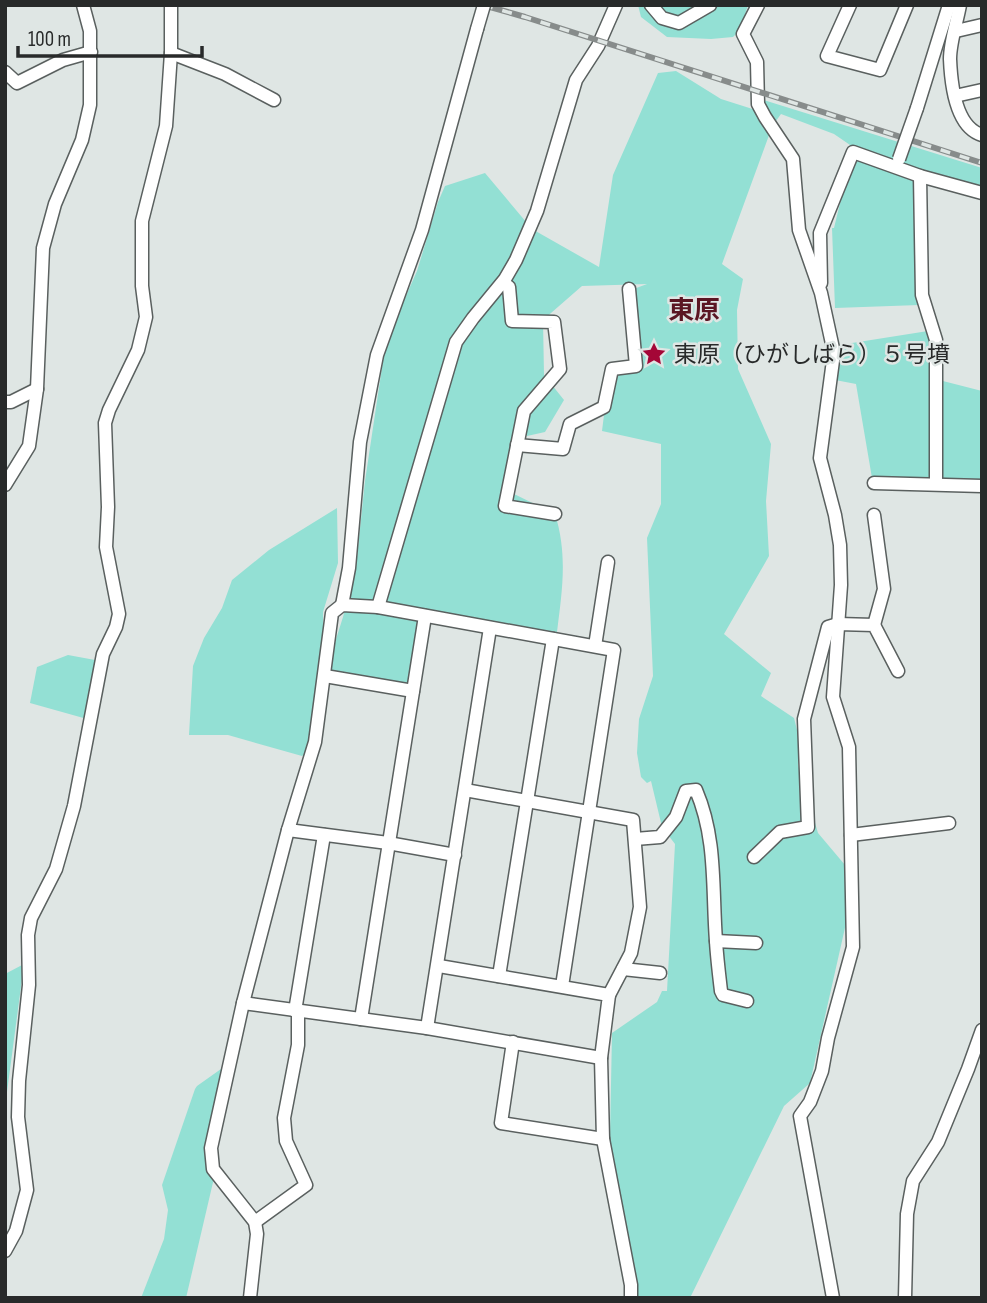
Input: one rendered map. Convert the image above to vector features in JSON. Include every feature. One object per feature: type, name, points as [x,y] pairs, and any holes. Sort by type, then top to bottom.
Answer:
[{"type":"street","points":[[5,485],[29,446],[37,389],[43,248],[55,204],[82,140],[90,105],[90,31],[83,5]]},
{"type":"street","points":[[5,1251],[16,1231],[27,1190],[18,1117],[29,985],[28,935],[32,918],[55,869],[74,806],[103,654],[119,614],[106,547],[108,507],[105,423],[108,410],[138,351],[146,317],[142,286],[142,221],[166,126],[172,53],[170,5]]},
{"type":"street","points":[[250,1298],[257,1234],[255,1222],[213,1169],[211,1148],[243,1003],[288,830],[315,742],[332,613],[342,605],[349,568],[360,442],[377,355],[422,230],[484,5]]},
{"type":"street","points":[[378,607],[456,342],[472,318],[503,283],[516,260],[537,211],[576,80],[598,47],[616,5]]},
{"type":"street","points":[[651,5],[662,18],[679,23],[710,5]]},
{"type":"street","points":[[758,5],[743,34],[757,62],[758,104],[793,159],[799,230],[821,293],[834,353],[820,458],[840,545],[841,585],[834,697],[849,747],[853,947],[828,1038],[822,1071],[810,1102],[800,1116],[833,1298]]},
{"type":"street","points":[[850,5],[827,56],[880,70],[906,5]]},
{"type":"street","points":[[897,163],[949,5]]},
{"type":"street","points":[[960,5],[950,57],[955,96],[965,123],[975,133],[982,135]]},
{"type":"street","points":[[956,31],[982,25]]},
{"type":"street","points":[[5,72],[17,83],[64,60],[91,52]]},
{"type":"street","points":[[172,53],[225,74],[274,100]]},
{"type":"street","points":[[955,96],[982,90]]},
{"type":"street","points":[[821,293],[820,233],[853,152],[897,163],[920,176],[982,193]]},
{"type":"street","points":[[920,176],[922,295],[936,340],[936,484]]},
{"type":"street","points":[[503,283],[509,287],[512,321],[554,323],[560,369],[524,411],[505,506],[555,514]]},
{"type":"street","points":[[517,445],[563,449],[570,424],[604,407],[612,369],[636,366],[629,289]]},
{"type":"street","points":[[5,402],[37,389]]},
{"type":"street","points":[[874,483],[982,485]]},
{"type":"street","points":[[874,515],[884,589],[874,625],[898,671]]},
{"type":"street","points":[[595,646],[608,562]]},
{"type":"street","points":[[342,605],[378,607],[614,650],[562,986]]},
{"type":"street","points":[[361,1019],[425,616]]},
{"type":"street","points":[[754,857],[780,832],[808,827],[804,719],[828,627],[838,624],[874,625]]},
{"type":"street","points":[[427,1028],[439,966],[490,628]]},
{"type":"street","points":[[499,976],[553,639]]},
{"type":"street","points":[[325,676],[413,691]]},
{"type":"street","points":[[465,790],[633,820],[640,907],[631,953],[609,995],[601,1058],[603,1139],[631,1285],[631,1298]]},
{"type":"street","points":[[635,839],[660,837],[676,817],[686,791],[696,790],[706,812],[711,843],[721,990],[723,995],[747,1001]]},
{"type":"street","points":[[851,835],[949,823]]},
{"type":"street","points":[[288,830],[455,855]]},
{"type":"street","points":[[255,1222],[306,1185],[286,1141],[284,1118],[298,1045],[297,1011],[324,835]]},
{"type":"street","points":[[716,942],[756,943]]},
{"type":"street","points":[[439,966],[609,995]]},
{"type":"street","points":[[623,969],[660,974]]},
{"type":"street","points":[[243,1003],[427,1028],[601,1058]]},
{"type":"street","points":[[905,1298],[907,1214],[913,1181],[938,1142],[982,1030]]},
{"type":"street","points":[[513,1042],[501,1123],[603,1139]]},
{"type":"green space","points":[[638,5],[748,5],[740,30],[733,37],[711,39],[667,37],[641,17]]},
{"type":"green space","points":[[676,71],[721,99],[762,112],[772,127],[722,264],[743,279],[737,310],[738,369],[771,444],[766,501],[769,556],[724,634],[771,673],[761,696],[794,718],[800,742],[798,765],[818,833],[845,865],[849,910],[810,1083],[784,1106],[690,1298],[632,1298],[610,1136],[612,1033],[657,1002],[662,991],[667,991],[675,844],[662,827],[651,781],[647,783],[641,777],[637,753],[639,719],[653,676],[647,538],[661,504],[661,444],[602,431],[604,415],[618,372],[639,367],[631,290],[647,284],[582,286],[543,320],[544,375],[564,400],[545,432],[527,436],[524,414],[510,492],[555,514],[563,559],[557,632],[426,616],[412,688],[326,671],[356,567],[365,481],[386,341],[417,271],[445,186],[485,173],[532,229],[599,267],[613,175],[658,73]]},
{"type":"green space","points":[[760,99],[982,168],[982,190],[899,167],[853,147],[834,134],[781,114],[773,125]]},
{"type":"green space","points":[[852,154],[918,175],[919,305],[835,308],[832,228]]},
{"type":"green space","points":[[928,331],[939,380],[982,391],[982,479],[872,478],[856,384],[830,379],[833,346]]},
{"type":"green space","points":[[337,508],[338,563],[323,612],[324,679],[309,752],[302,756],[228,735],[189,735],[193,666],[204,638],[222,608],[232,580],[269,550]]},
{"type":"green space","points":[[68,655],[95,660],[87,719],[30,703],[37,667]]},
{"type":"green space","points":[[24,964],[5,1107],[5,974]]},
{"type":"green space","points":[[221,1069],[226,1098],[211,1156],[214,1178],[186,1298],[141,1298],[164,1239],[168,1210],[162,1185],[195,1089]]},
{"type":"railway","points":[[483,5],[982,163]]},
{"type":"place","name":"東原（ひがしばら）５号墳","points":[[654,354]]},
{"type":"district","name":"東原","points":[[694,310]]}]
